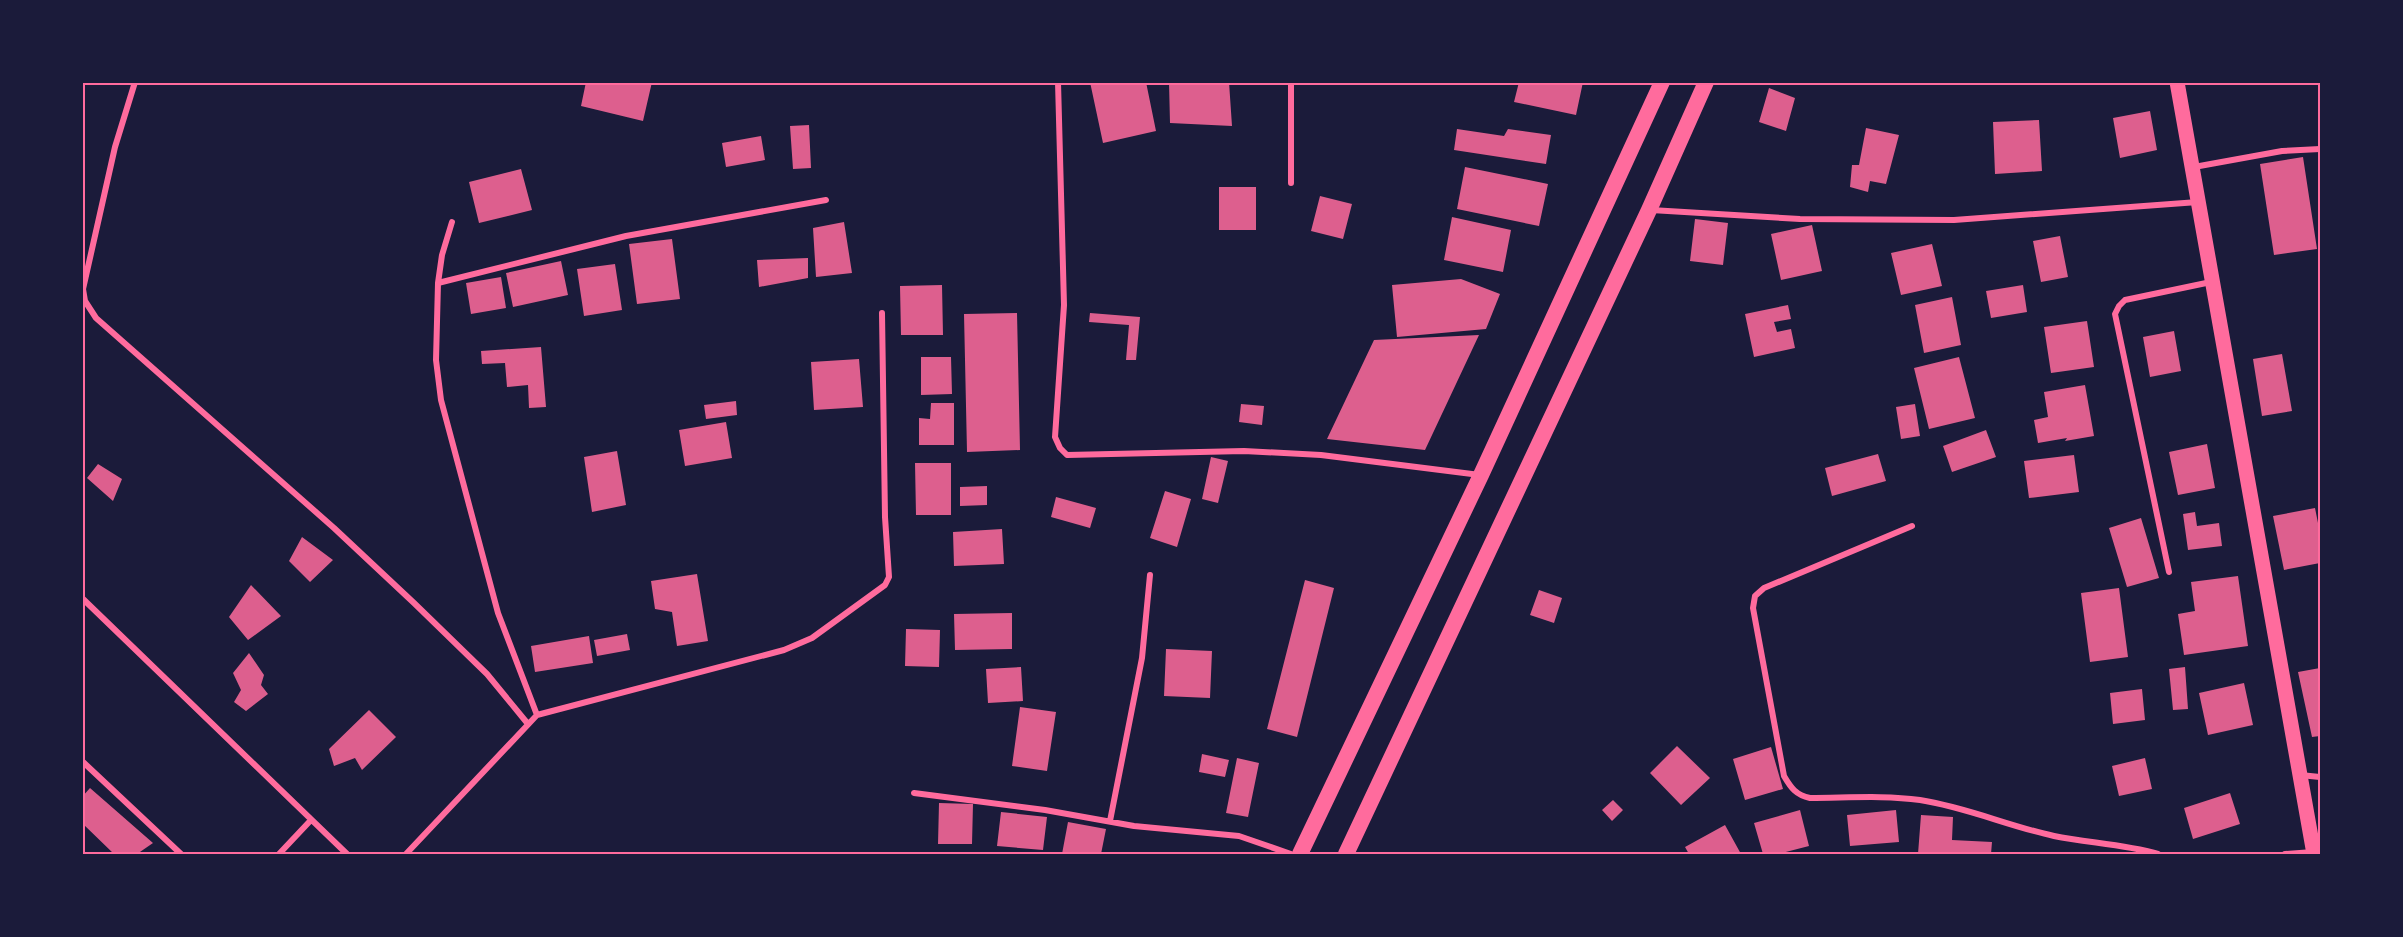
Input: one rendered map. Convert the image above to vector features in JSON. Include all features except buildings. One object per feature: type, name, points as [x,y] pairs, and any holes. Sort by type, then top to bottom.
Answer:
[{"type":"highway","points":[[1300,855],[1481,475],[1662,82]]},
{"type":"highway","points":[[1346,855],[1649,210],[1706,82]]},
{"type":"main road","points":[[2177,82],[2314,853]]},
{"type":"street","points":[[135,82],[115,147],[83,289],[84,303],[96,318],[334,528],[452,639],[487,674],[528,724]]},
{"type":"street","points":[[1058,82],[1064,305],[1055,437],[1060,448],[1067,455],[1244,451],[1321,454],[1481,475]]},
{"type":"street","points":[[1291,82],[1291,183]]},
{"type":"street","points":[[2193,167],[2282,151],[2320,149]]},
{"type":"street","points":[[438,283],[626,236],[826,200]]},
{"type":"street","points":[[1649,210],[1800,219],[1954,220],[2198,202]]},
{"type":"street","points":[[452,222],[442,255],[438,283],[436,360],[441,400],[498,613],[537,715]]},
{"type":"street","points":[[2169,572],[2115,314],[2125,300],[2214,282]]},
{"type":"street","points":[[406,855],[537,715],[784,650],[812,638],[885,585],[890,569],[885,517],[882,313]]},
{"type":"street","points":[[1912,526],[1764,588],[1755,596],[1753,608],[1784,776],[1790,786],[1799,795],[1810,798],[1884,797],[1920,800],[1962,809],[2052,835],[2132,848],[2158,855]]},
{"type":"street","points":[[1110,821],[1142,658],[1150,575]]},
{"type":"street","points":[[82,598],[347,855]]},
{"type":"street","points":[[82,761],[181,855]]},
{"type":"street","points":[[2300,775],[2320,777]]},
{"type":"street","points":[[914,793],[1134,826],[1239,836],[1291,855]]},
{"type":"street","points":[[279,855],[311,820]]},
{"type":"street","points":[[2285,855],[2314,853]]}]
